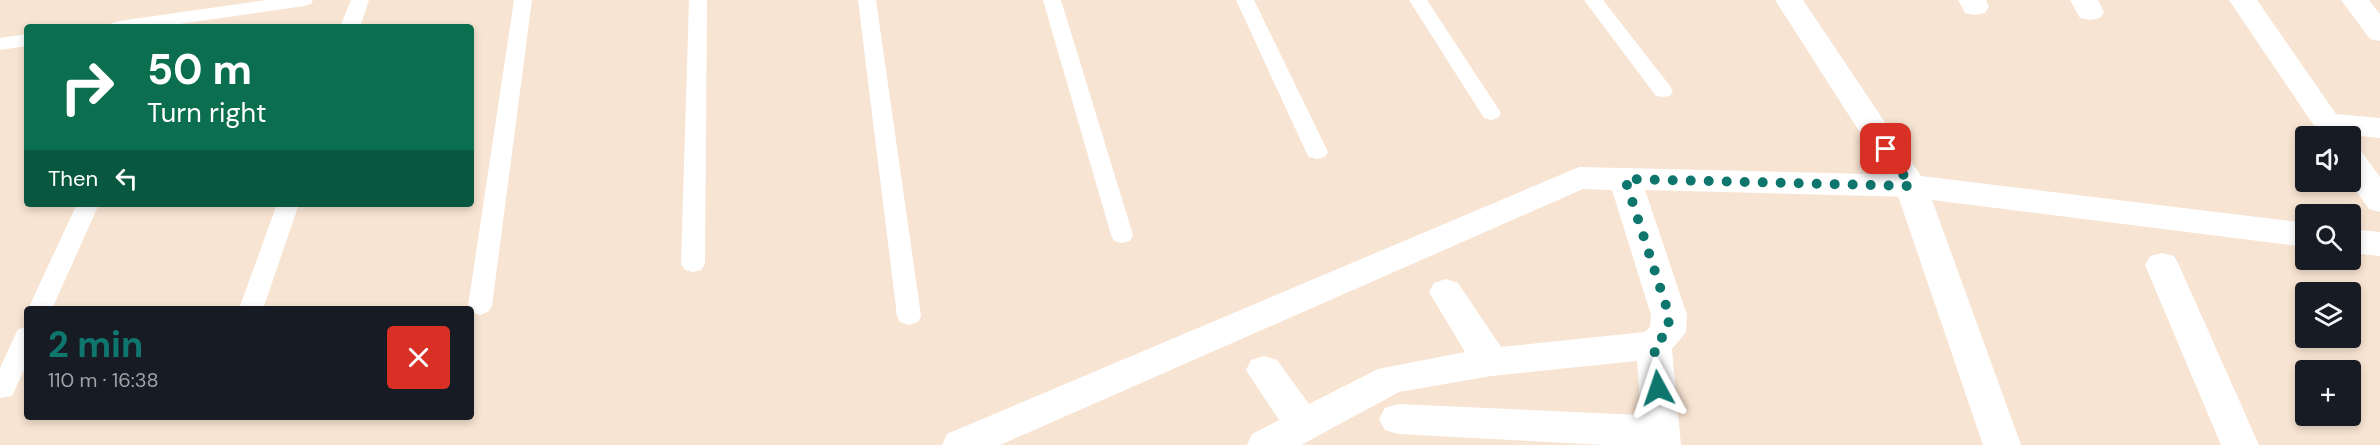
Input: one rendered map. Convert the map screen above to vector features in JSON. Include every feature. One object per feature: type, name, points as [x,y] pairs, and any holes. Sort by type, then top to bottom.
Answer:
[{"type":"street","points":[[1789,0],[1911,186],[2002,445]]},
{"type":"street","points":[[2243,0],[2328,126]]},
{"type":"street","points":[[2355,0],[2380,33]]},
{"type":"street","points":[[2361,129],[2380,128]]},
{"type":"street","points":[[2361,174],[2380,201]]},
{"type":"street","points":[[961,445],[1579,178],[1911,186],[2295,234]]},
{"type":"street","points":[[1266,445],[1391,379],[1491,362],[1654,345],[1668,332],[1669,315],[1625,179]]},
{"type":"street","points":[[2162,264],[2240,445]]},
{"type":"street","points":[[1446,292],[1491,362]]},
{"type":"street","points":[[1391,379],[1400,432],[1662,438],[1654,345]]},
{"type":"street","points":[[1264,370],[1303,425]]},
{"type":"lane","points":[[173,23],[184,0]]},
{"type":"lane","points":[[173,23],[304,0]]},
{"type":"lane","points":[[351,24],[360,0]]},
{"type":"lane","points":[[480,306],[523,0]]},
{"type":"lane","points":[[693,264],[698,0]]},
{"type":"lane","points":[[867,0],[909,316]]},
{"type":"lane","points":[[1052,0],[1122,235]]},
{"type":"lane","points":[[1245,0],[1317,152]]},
{"type":"lane","points":[[1418,0],[1491,113]]},
{"type":"lane","points":[[1593,0],[1663,91]]},
{"type":"lane","points":[[0,44],[24,40]]},
{"type":"lane","points":[[41,306],[87,207]]},
{"type":"lane","points":[[252,306],[287,207]]},
{"type":"lane","points":[[3,389],[24,343]]},
{"type":"route","points":[[1658,388],[1654,345],[1668,332],[1669,315],[1625,179],[1911,186],[1886,149]]}]
